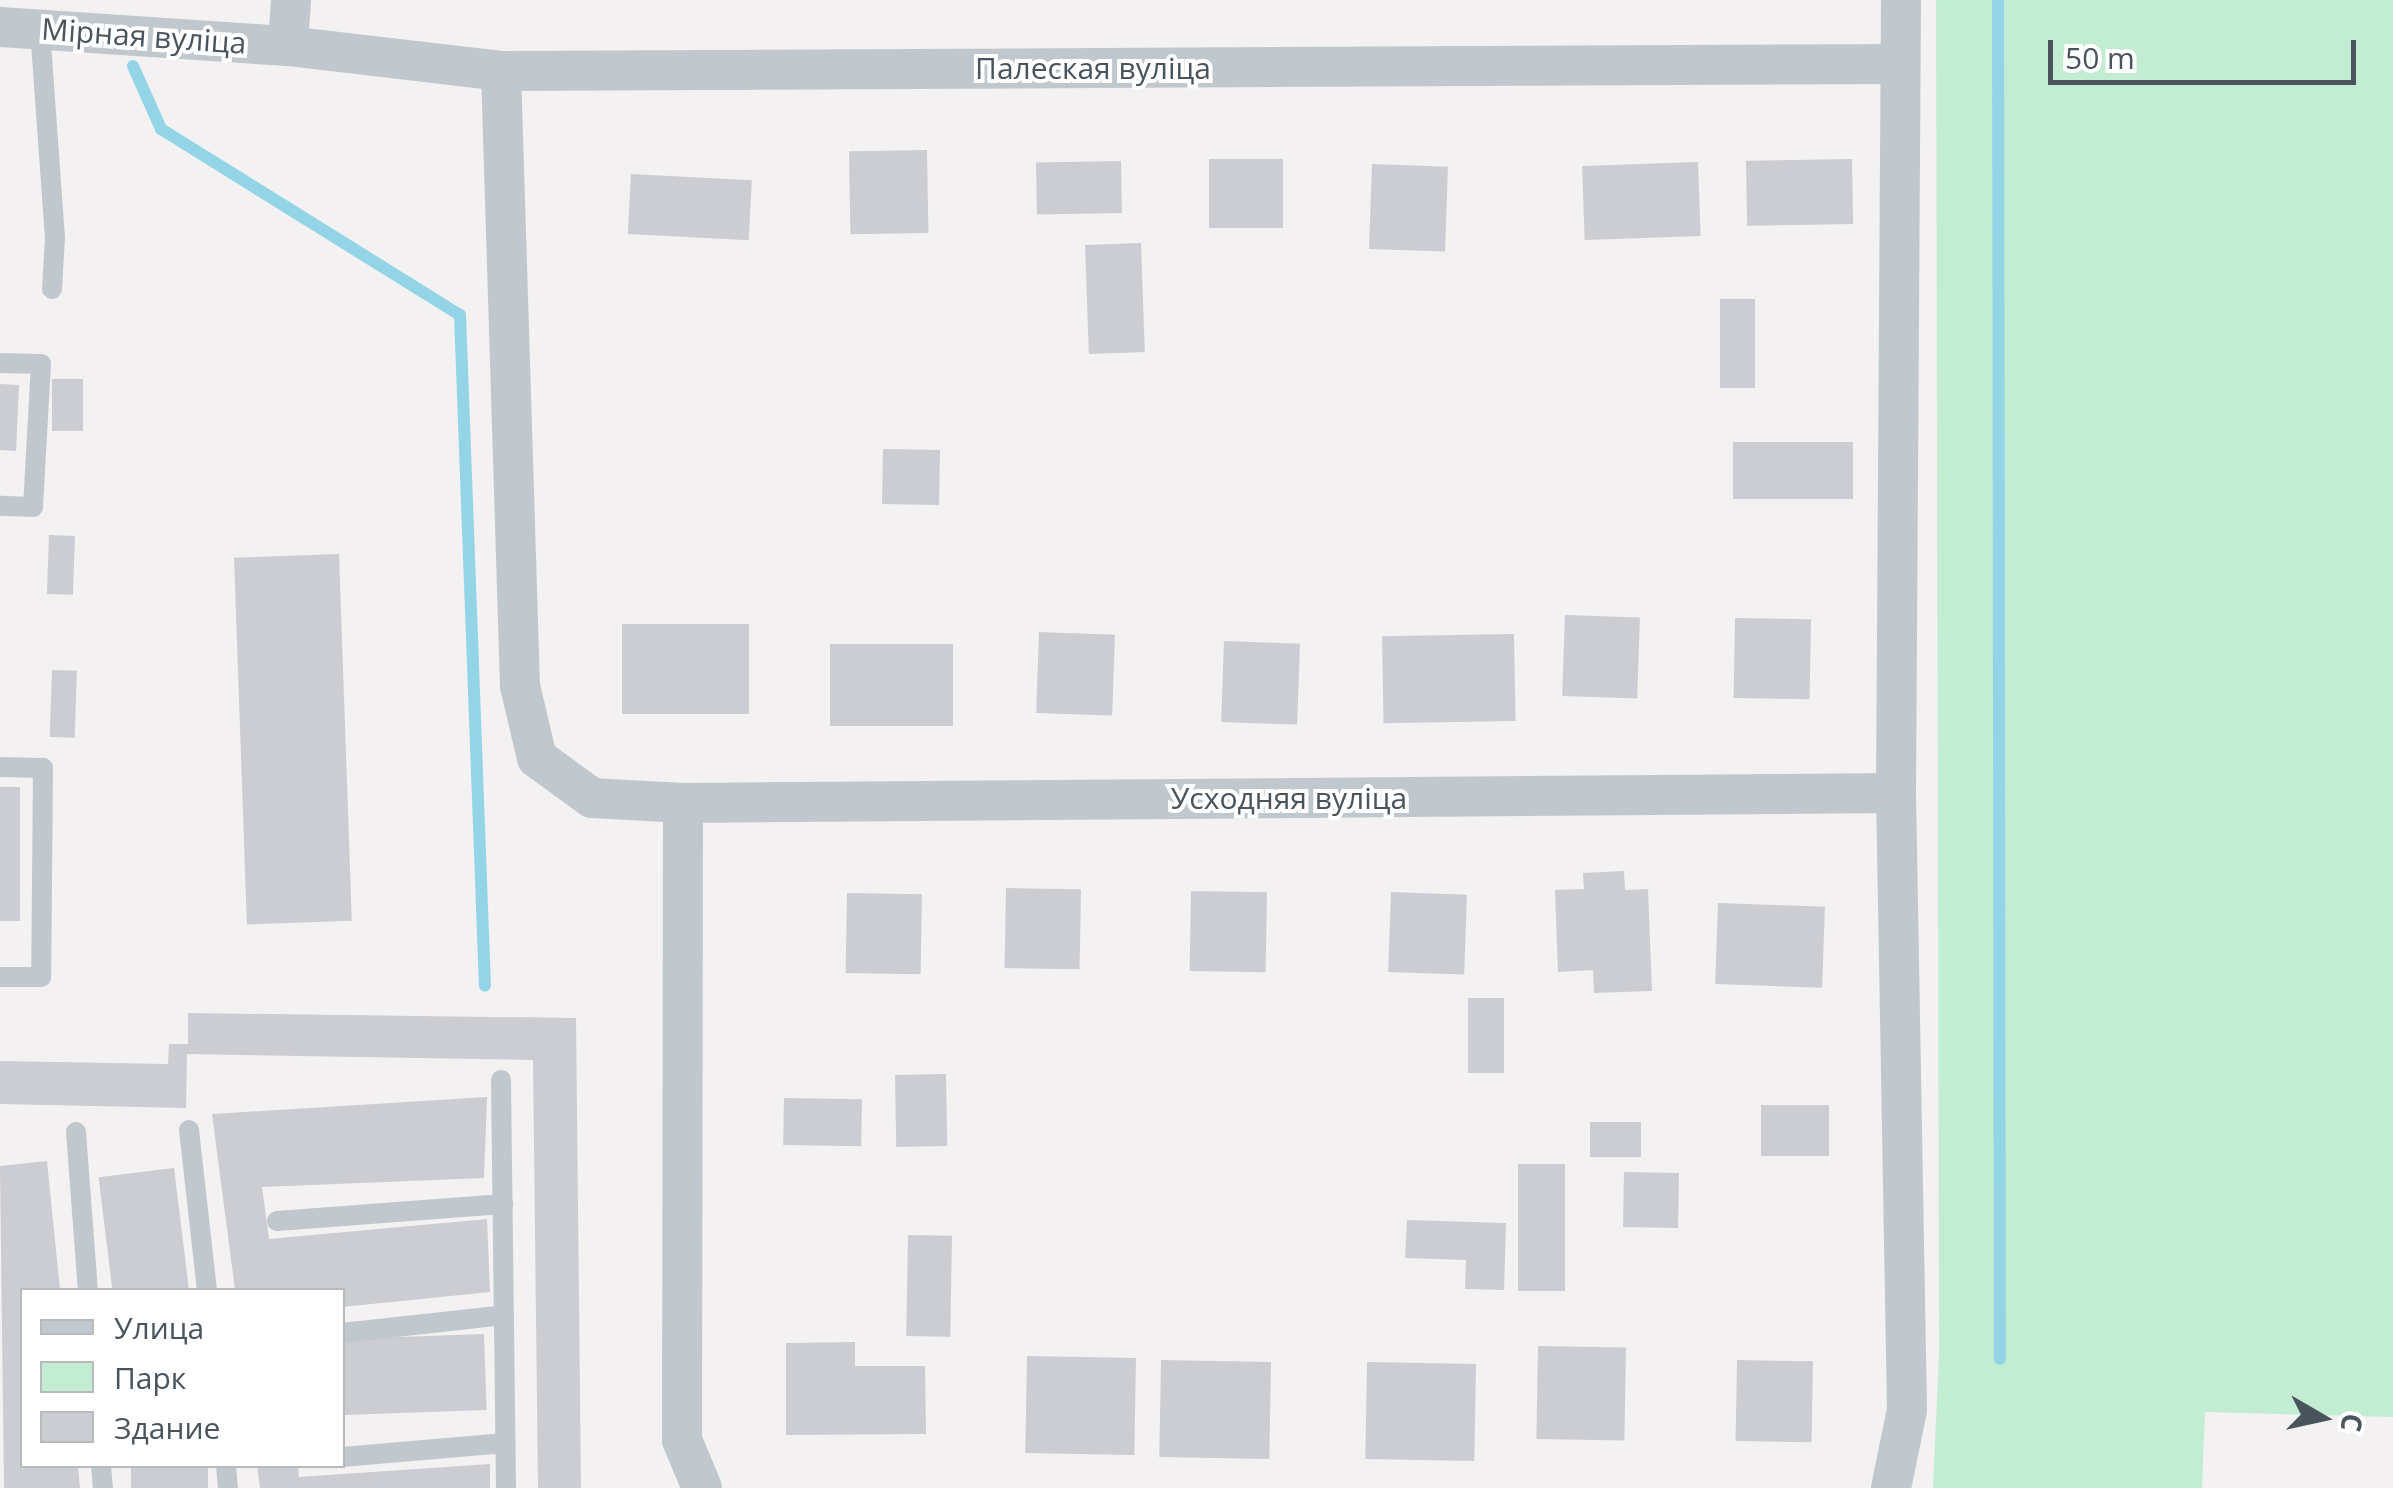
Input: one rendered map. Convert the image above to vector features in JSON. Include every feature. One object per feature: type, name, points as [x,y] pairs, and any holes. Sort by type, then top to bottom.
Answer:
[{"type":"street","points":[[288,46],[291,0]]},
{"type":"street","points":[[1900,0],[1896,793],[1908,1410],[1906,1483]]},
{"type":"street","name":"Мірная вуліца","points":[[0,27],[288,46]]},
{"type":"street","name":"Палеская вуліца","points":[[288,46],[501,70],[1900,64]]},
{"type":"street","name":"Усходняя вуліца","points":[[501,70],[520,686],[536,758],[592,798],[683,803],[1896,793]]},
{"type":"street","points":[[683,803],[682,1440],[702,1488]]},
{"type":"lane","points":[[40,28],[55,237],[52,289]]},
{"type":"lane","points":[[0,363],[40,364],[33,507],[0,506]]},
{"type":"lane","points":[[0,767],[43,768],[43,787],[42,977],[0,977]]},
{"type":"lane","points":[[501,1080],[506,1488]]},
{"type":"lane","points":[[189,1130],[207,1288]]},
{"type":"lane","points":[[76,1132],[88,1288]]},
{"type":"lane","points":[[277,1221],[502,1204]]},
{"type":"lane","points":[[345,1333],[504,1315]]},
{"type":"lane","points":[[345,1457],[506,1443]]},
{"type":"green space","points":[[1936,0],[2393,0],[2393,1417],[2205,1412],[2202,1488],[1933,1488],[1939,1353]]},
{"type":"building","points":[[927,150],[928,233],[850,234],[849,151]]},
{"type":"building","points":[[1209,159],[1283,159],[1283,228],[1209,228]]},
{"type":"building","points":[[1852,159],[1853,224],[1747,226],[1746,161]]},
{"type":"building","points":[[1121,161],[1122,213],[1037,214],[1036,162]]},
{"type":"building","points":[[1698,162],[1701,236],[1585,240],[1582,166]]},
{"type":"building","points":[[1372,164],[1448,167],[1445,252],[1369,249]]},
{"type":"building","points":[[631,174],[752,180],[749,240],[628,234]]},
{"type":"building","points":[[1141,243],[1145,352],[1089,354],[1085,245]]},
{"type":"building","points":[[1720,299],[1755,299],[1755,388],[1720,388]]},
{"type":"building","points":[[52,379],[83,379],[83,431],[52,431]]},
{"type":"building","points":[[0,384],[19,385],[16,451],[0,450]]},
{"type":"building","points":[[1733,442],[1853,442],[1853,499],[1733,499]]},
{"type":"building","points":[[883,449],[940,450],[939,505],[882,504]]},
{"type":"building","points":[[49,535],[75,536],[73,595],[47,594]]},
{"type":"building","points":[[339,554],[352,921],[247,924],[234,558]]},
{"type":"building","points":[[1565,615],[1640,618],[1637,699],[1562,696]]},
{"type":"building","points":[[1735,618],[1811,619],[1810,699],[1734,698]]},
{"type":"building","points":[[622,624],[749,624],[749,714],[622,714]]},
{"type":"building","points":[[1039,632],[1115,635],[1112,716],[1036,713]]},
{"type":"building","points":[[1514,634],[1516,721],[1384,723],[1382,636]]},
{"type":"building","points":[[1224,641],[1300,644],[1297,725],[1221,722]]},
{"type":"building","points":[[830,644],[953,644],[953,726],[830,726]]},
{"type":"building","points":[[52,670],[77,671],[75,738],[50,737]]},
{"type":"building","points":[[0,787],[20,787],[20,921],[0,921]]},
{"type":"building","points":[[1624,871],[1625,890],[1648,889],[1652,991],[1594,993],[1593,970],[1558,972],[1555,890],[1584,889],[1583,873]]},
{"type":"building","points":[[1006,888],[1081,889],[1080,969],[1005,968]]},
{"type":"building","points":[[1191,891],[1267,892],[1266,972],[1190,971]]},
{"type":"building","points":[[1391,892],[1467,895],[1464,975],[1388,972]]},
{"type":"building","points":[[847,893],[922,894],[921,974],[846,973]]},
{"type":"building","points":[[1718,903],[1825,907],[1822,988],[1715,984]]},
{"type":"building","points":[[1468,998],[1504,998],[1504,1073],[1468,1073]]},
{"type":"building","points":[[188,1013],[576,1018],[581,1488],[538,1488],[533,1060],[187,1054],[186,1108],[0,1104],[0,1061],[168,1064],[169,1044],[188,1044]]},
{"type":"building","points":[[946,1074],[947,1146],[896,1147],[895,1075]]},
{"type":"building","points":[[487,1097],[484,1178],[262,1187],[269,1239],[487,1219],[490,1292],[345,1307],[345,1288],[235,1288],[212,1114]]},
{"type":"building","points":[[784,1098],[862,1099],[861,1146],[783,1145]]},
{"type":"building","points":[[1761,1105],[1829,1105],[1829,1156],[1761,1156]]},
{"type":"building","points":[[1590,1122],[1641,1122],[1641,1157],[1590,1157]]},
{"type":"building","points":[[47,1161],[60,1288],[20,1288],[20,1468],[78,1468],[80,1488],[4,1488],[0,1166]]},
{"type":"building","points":[[1518,1164],[1565,1164],[1565,1291],[1518,1291]]},
{"type":"building","points":[[174,1168],[189,1288],[112,1288],[99,1177]]},
{"type":"building","points":[[1624,1172],[1679,1173],[1678,1228],[1623,1227]]},
{"type":"building","points":[[1407,1220],[1506,1223],[1504,1290],[1465,1289],[1466,1260],[1405,1258]]},
{"type":"building","points":[[908,1235],[952,1236],[950,1337],[906,1336]]},
{"type":"building","points":[[484,1334],[487,1410],[345,1415],[345,1339]]},
{"type":"building","points":[[855,1342],[855,1366],[925,1366],[926,1434],[786,1435],[786,1343]]},
{"type":"building","points":[[1538,1346],[1626,1348],[1624,1441],[1536,1439]]},
{"type":"building","points":[[1027,1356],[1136,1358],[1134,1455],[1025,1453]]},
{"type":"building","points":[[1161,1360],[1271,1362],[1269,1459],[1159,1457]]},
{"type":"building","points":[[1737,1360],[1813,1361],[1812,1442],[1736,1441]]},
{"type":"building","points":[[1367,1362],[1476,1364],[1474,1461],[1365,1459]]},
{"type":"building","points":[[490,1464],[490,1488],[260,1488],[257,1468],[298,1468],[299,1477]]},
{"type":"building","points":[[131,1468],[208,1468],[208,1488],[131,1488]]},
{"type":"waterway","points":[[1998,0],[2000,1359]]},
{"type":"waterway","points":[[133,66],[161,129],[460,315],[485,986]]}]
